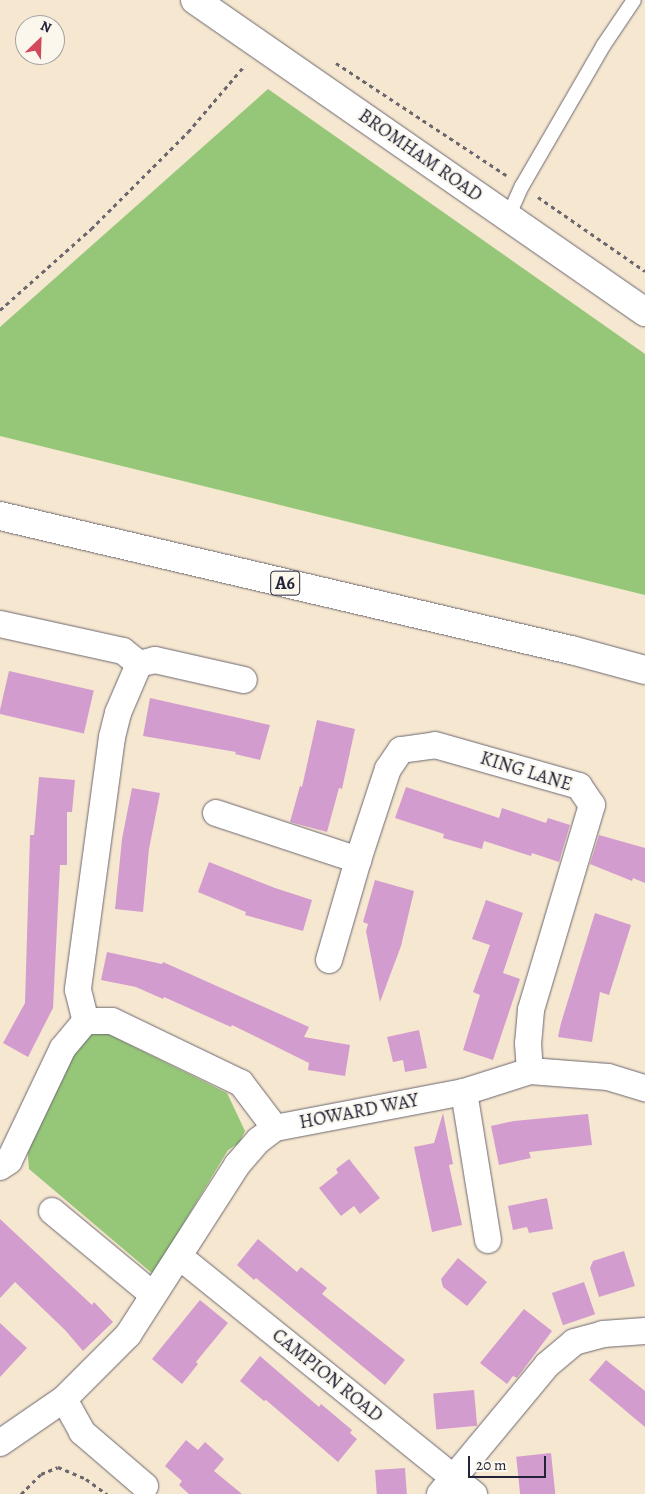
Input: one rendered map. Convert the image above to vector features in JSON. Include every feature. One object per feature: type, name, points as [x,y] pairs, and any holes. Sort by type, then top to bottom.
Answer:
[{"type":"main road","name":"BROMHAM ROAD","points":[[194,0],[645,312]]},
{"type":"main road","name":"A6","points":[[0,516],[571,650],[645,670]]},
{"type":"street","points":[[0,624],[123,651],[139,664]]},
{"type":"street","points":[[139,664],[155,660],[244,680]]},
{"type":"street","points":[[86,1021],[78,990],[112,737],[118,713],[139,664]]},
{"type":"street","name":"KING LANE","points":[[329,960],[358,860],[388,769],[401,750],[435,745],[579,786],[592,805],[531,1010],[528,1042],[530,1071]]},
{"type":"street","points":[[216,813],[358,860]]},
{"type":"street","points":[[86,1021],[112,1021],[241,1083],[275,1128]]},
{"type":"street","points":[[0,1166],[9,1161],[64,1048],[86,1021]]},
{"type":"street","name":"HOWARD WAY","points":[[0,1443],[64,1399],[128,1335],[152,1294],[180,1257],[237,1165],[259,1140],[275,1128],[464,1092],[530,1071],[608,1077],[645,1088]]},
{"type":"street","points":[[464,1092],[488,1240]]},
{"type":"street","points":[[52,1211],[152,1294]]},
{"type":"street","name":"CAMPION ROAD","points":[[180,1257],[447,1486],[474,1494]]},
{"type":"street","points":[[447,1486],[547,1365],[574,1342],[603,1334],[644,1337]]},
{"type":"street","points":[[64,1399],[82,1432],[145,1486]]},
{"type":"lane","points":[[508,217],[522,186],[603,46],[634,0]]},
{"type":"path","points":[[0,310],[91,229],[188,132],[261,46]]},
{"type":"path","points":[[335,62],[522,186],[645,271]]},
{"type":"path","points":[[21,1494],[41,1474],[58,1467],[86,1479],[107,1494]]},
{"type":"green space","points":[[268,89],[645,354],[645,595],[0,436],[0,327]]},
{"type":"green space","points":[[91,1033],[106,1033],[227,1093],[245,1131],[239,1143],[228,1150],[153,1274],[29,1169],[27,1146],[79,1041]]},
{"type":"building","points":[[9,671],[94,691],[84,733],[0,714]]},
{"type":"building","points":[[150,698],[270,725],[260,760],[235,754],[236,752],[143,736]]},
{"type":"building","points":[[317,720],[355,729],[342,789],[339,788],[327,832],[290,822],[300,786],[302,787]]},
{"type":"building","points":[[39,777],[75,780],[72,812],[67,812],[67,865],[60,865],[53,1008],[28,1057],[3,1043],[25,1003],[30,835],[34,835]]},
{"type":"building","points":[[406,787],[499,818],[502,808],[546,823],[548,818],[570,825],[559,862],[532,853],[531,856],[484,841],[482,849],[443,838],[444,834],[395,818]]},
{"type":"building","points":[[132,788],[160,793],[149,849],[143,912],[115,909],[122,839]]},
{"type":"building","points":[[599,835],[645,848],[645,883],[633,878],[632,881],[590,864]]},
{"type":"building","points":[[209,862],[275,888],[312,900],[303,931],[245,915],[246,912],[198,892]]},
{"type":"building","points":[[375,880],[414,891],[401,946],[380,1002],[366,931],[368,924],[363,922]]},
{"type":"building","points":[[486,900],[523,913],[503,973],[520,979],[493,1060],[463,1050],[480,995],[473,992],[490,945],[472,939]]},
{"type":"building","points":[[595,913],[631,925],[609,995],[600,992],[592,1042],[558,1037],[561,1023]]},
{"type":"building","points":[[107,952],[162,964],[163,962],[309,1027],[304,1037],[350,1045],[345,1076],[308,1070],[309,1063],[232,1025],[231,1027],[164,997],[163,999],[136,987],[101,980]]},
{"type":"building","points":[[419,1030],[427,1068],[405,1072],[403,1060],[393,1062],[387,1037]]},
{"type":"building","points":[[443,1113],[453,1164],[449,1165],[462,1225],[432,1232],[414,1147],[434,1143]]},
{"type":"building","points":[[588,1114],[592,1145],[529,1152],[531,1158],[499,1165],[491,1126],[514,1121]]},
{"type":"building","points":[[349,1159],[380,1198],[360,1214],[354,1206],[341,1216],[319,1188],[338,1173],[336,1169]]},
{"type":"building","points":[[547,1198],[553,1229],[529,1233],[527,1227],[513,1230],[508,1206]]},
{"type":"building","points":[[0,1219],[92,1305],[94,1302],[113,1322],[83,1351],[65,1330],[15,1282],[0,1298]]},
{"type":"building","points":[[258,1239],[297,1272],[301,1267],[327,1288],[322,1294],[405,1360],[385,1385],[256,1278],[254,1280],[237,1265]]},
{"type":"building","points":[[624,1251],[635,1286],[599,1297],[590,1268],[593,1261]]},
{"type":"building","points":[[458,1258],[487,1282],[467,1306],[443,1287],[441,1279]]},
{"type":"building","points":[[584,1282],[595,1314],[563,1325],[552,1293]]},
{"type":"building","points":[[200,1300],[228,1323],[196,1362],[198,1364],[182,1384],[152,1359]]},
{"type":"building","points":[[524,1309],[552,1331],[517,1378],[513,1376],[507,1384],[480,1363]]},
{"type":"building","points":[[0,1323],[27,1348],[0,1377]]},
{"type":"building","points":[[260,1356],[319,1407],[321,1404],[352,1430],[350,1433],[357,1439],[338,1462],[266,1400],[264,1401],[240,1381]]},
{"type":"building","points":[[606,1360],[645,1391],[645,1427],[589,1380]]},
{"type":"building","points":[[474,1390],[477,1426],[436,1429],[433,1394]]},
{"type":"building","points":[[186,1440],[198,1450],[205,1442],[224,1459],[214,1471],[242,1494],[189,1494],[179,1485],[182,1481],[165,1466]]},
{"type":"building","points":[[551,1453],[555,1494],[520,1494],[516,1457]]},
{"type":"building","points":[[405,1468],[407,1494],[377,1494],[375,1470]]}]
